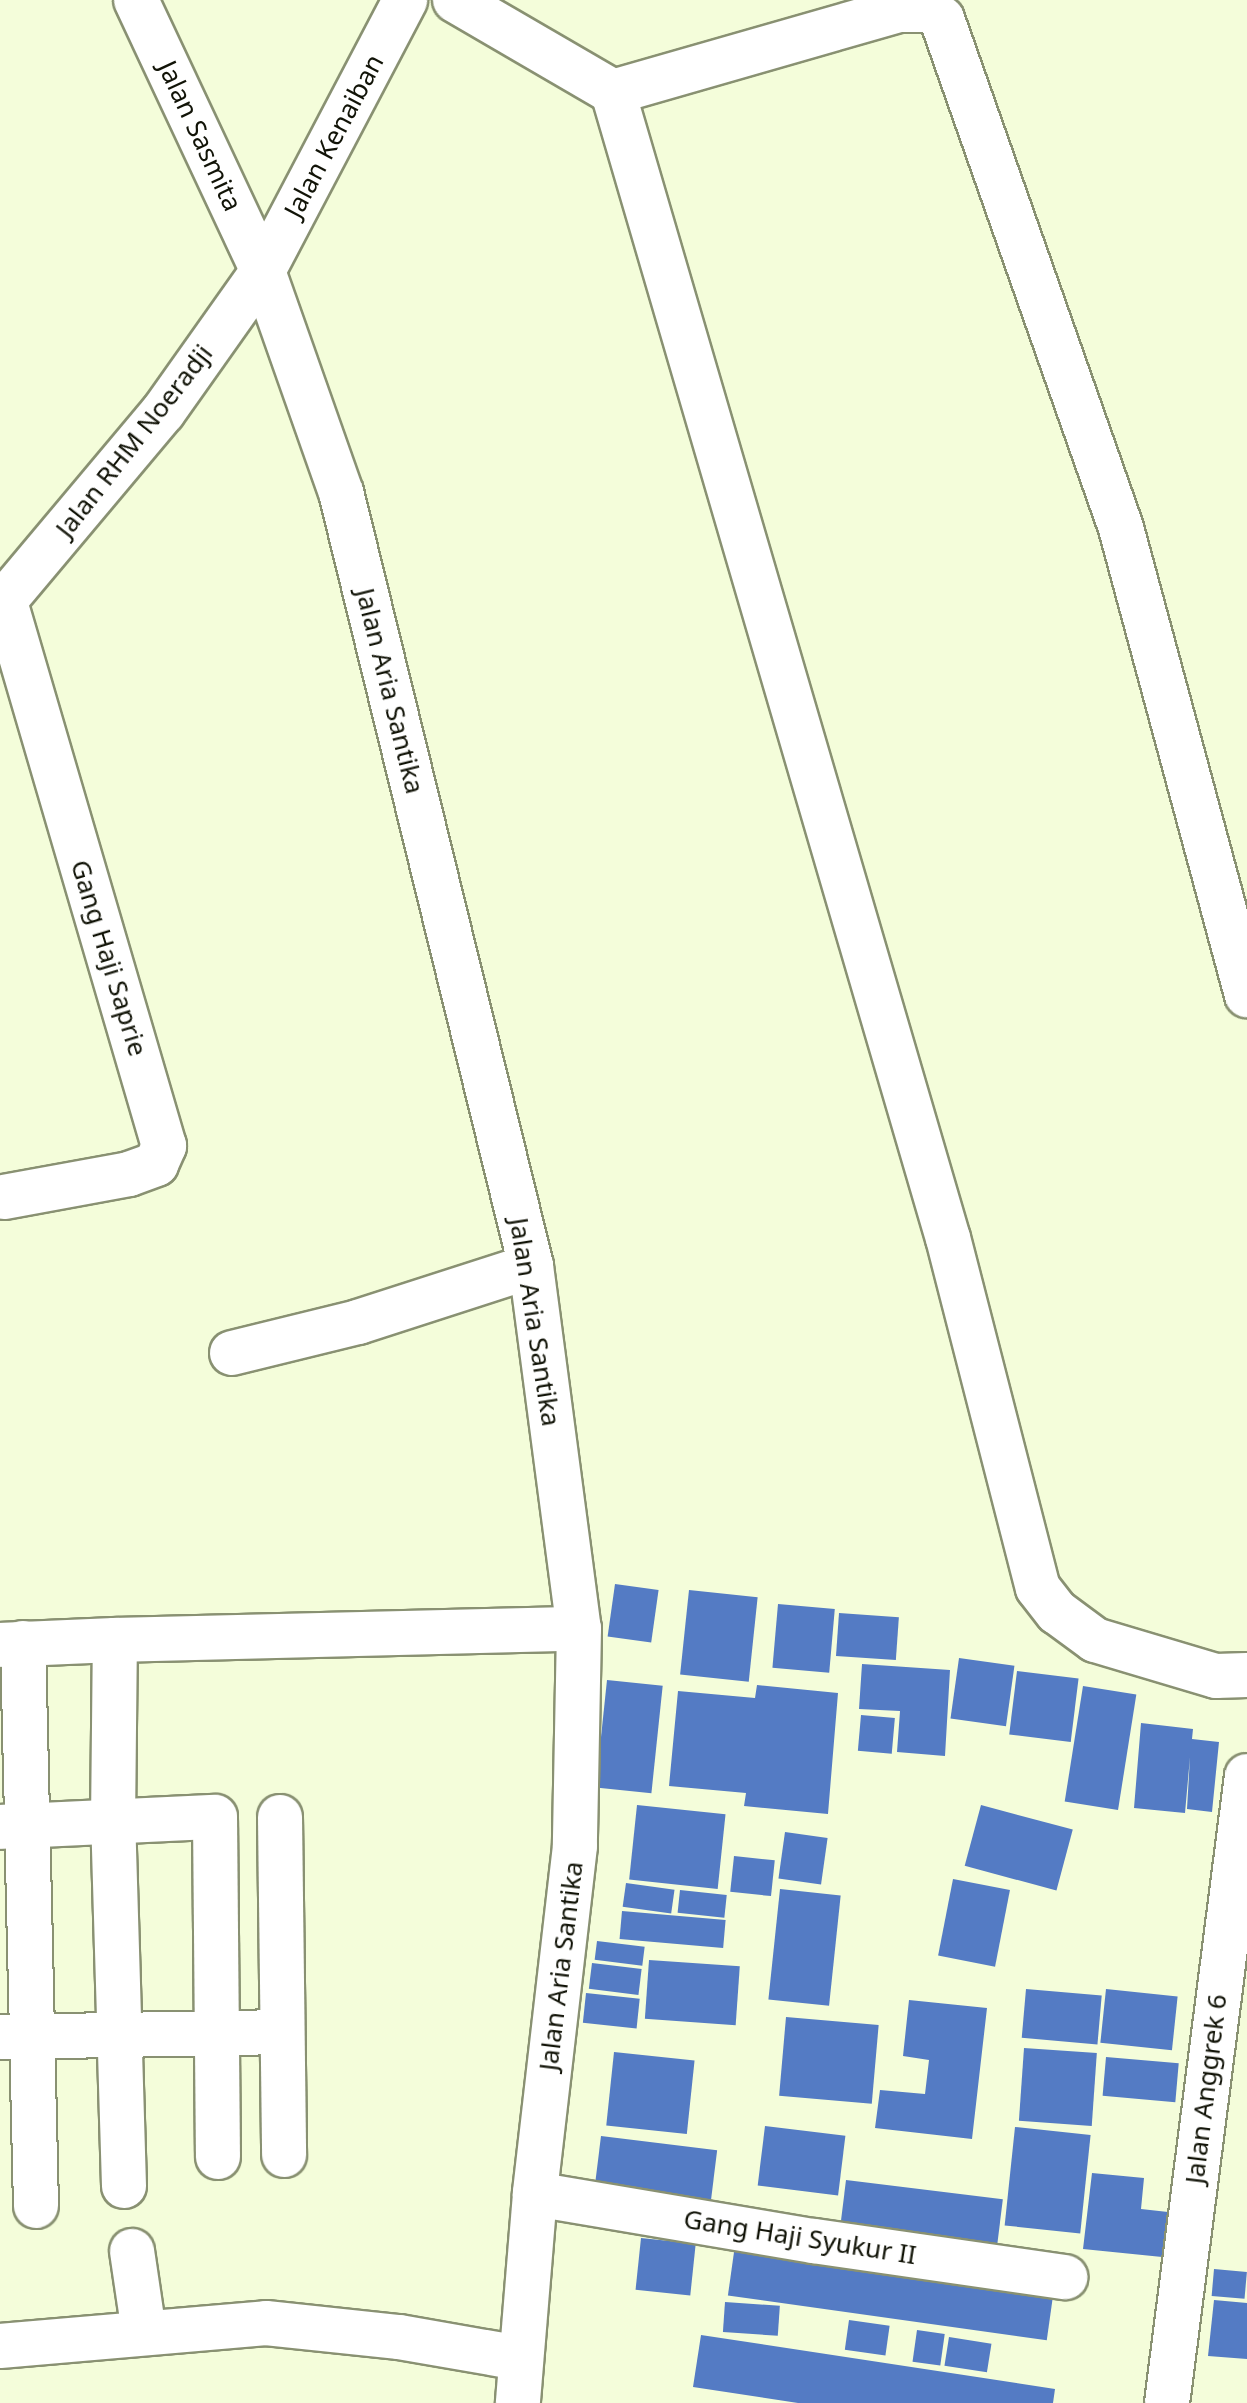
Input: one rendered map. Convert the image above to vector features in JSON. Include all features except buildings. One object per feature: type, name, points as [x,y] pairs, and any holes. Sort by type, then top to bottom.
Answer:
[{"type":"street","name":"Jalan Sasmita","points":[[136,0],[263,271]]},
{"type":"street","name":"Jalan Kenaiban","points":[[263,271],[405,0]]},
{"type":"street","points":[[455,0],[613,92],[948,1238],[1038,1588],[1057,1612],[1095,1640],[1216,1676],[1247,1675]]},
{"type":"street","points":[[613,92],[899,10],[930,10],[942,19],[1121,528],[1247,995]]},
{"type":"street","name":"Jalan RHM Noeradji","points":[[3,604],[163,412],[263,271]]},
{"type":"street","name":"Jalan Aria Santika","points":[[263,271],[341,492],[531,1266],[579,1629],[575,1846],[519,2358],[522,2402]]},
{"type":"street","name":"Gang Haji Saprie","points":[[3,604],[164,1146],[156,1164],[129,1174],[4,1197]]},
{"type":"street","points":[[232,1353],[358,1322],[531,1266]]},
{"type":"street","points":[[36,2206],[16,2037],[12,1644],[579,1629]]},
{"type":"street","points":[[115,1640],[113,1823],[124,2186]]},
{"type":"street","name":"Jalan Anggrek 6","points":[[1167,2403],[1247,1776]]},
{"type":"street","points":[[14,1827],[215,1817],[218,2157]]},
{"type":"street","points":[[280,1817],[284,2155]]},
{"type":"street","points":[[16,2037],[282,2032]]},
{"type":"street","name":"Gang Haji Syukur II","points":[[535,2194],[814,2241],[1065,2277]]},
{"type":"street","points":[[132,2251],[144,2332]]},
{"type":"street","points":[[0,2346],[266,2323],[399,2337],[519,2358]]}]
